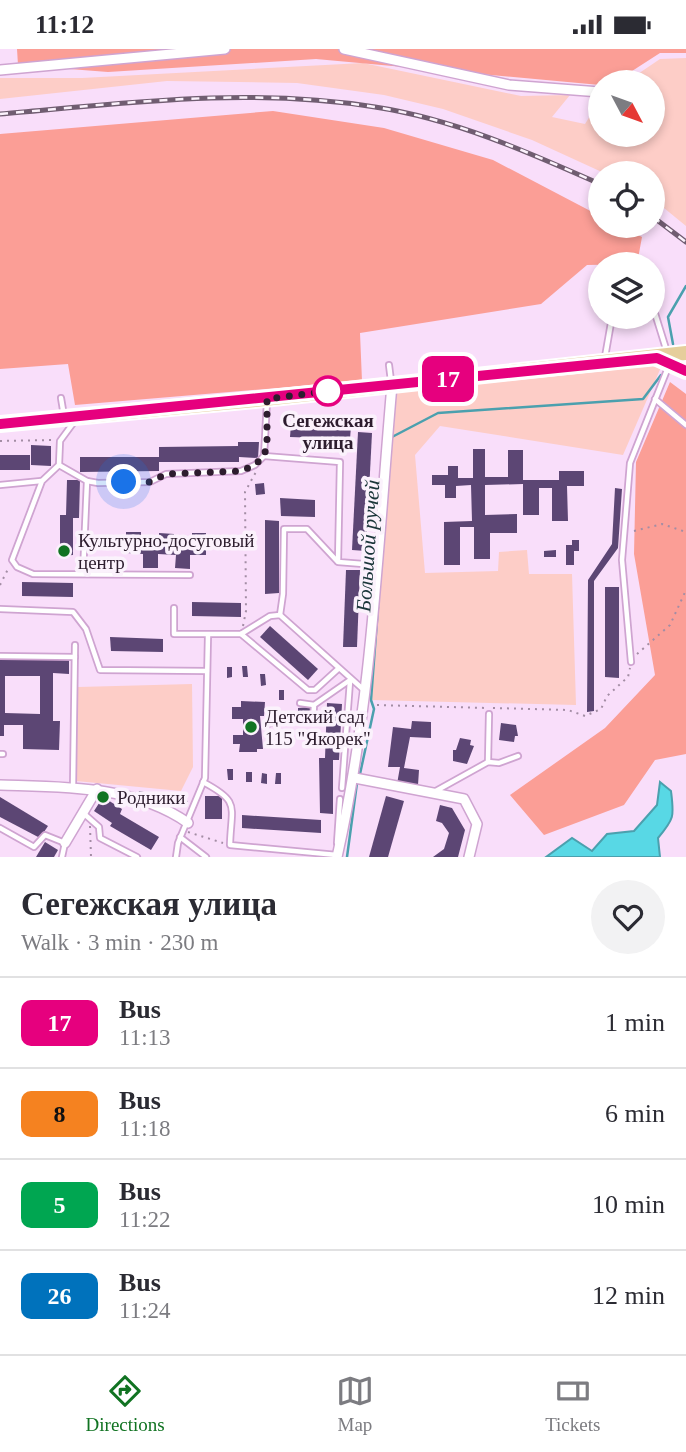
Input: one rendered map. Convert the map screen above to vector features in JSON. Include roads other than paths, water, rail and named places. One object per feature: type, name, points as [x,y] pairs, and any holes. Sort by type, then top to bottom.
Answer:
[{"type":"main road","points":[[0,423],[267,399],[671,356],[686,371]]},
{"type":"street","points":[[0,70],[19,71],[157,53],[225,49]]},
{"type":"street","points":[[344,49],[509,85],[588,91]]},
{"type":"street","points":[[337,856],[355,778],[392,385]]},
{"type":"street","points":[[355,778],[464,799],[477,824],[469,857]]},
{"type":"street","points":[[0,785],[97,789],[170,810],[186,826]]},
{"type":"street","points":[[65,843],[81,811],[97,789]]},
{"type":"lane","points":[[604,363],[610,329]]},
{"type":"lane","points":[[631,662],[622,560],[630,463],[671,356],[661,329]]},
{"type":"lane","points":[[389,365],[392,385]]},
{"type":"lane","points":[[61,398],[71,416],[60,441],[59,465],[42,481],[12,560],[17,567],[33,574],[190,575]]},
{"type":"lane","points":[[59,465],[87,481],[150,482],[166,474],[241,471],[255,465],[264,456],[267,399]]},
{"type":"lane","points":[[655,399],[686,425]]},
{"type":"lane","points":[[264,456],[340,462],[338,562]]},
{"type":"lane","points":[[0,485],[42,481]]},
{"type":"lane","points":[[83,575],[87,481]]},
{"type":"lane","points":[[280,615],[284,529],[307,529],[338,562],[376,565]]},
{"type":"lane","points":[[174,608],[174,634],[241,634],[270,616],[280,615],[365,692]]},
{"type":"lane","points":[[0,609],[73,612],[86,629],[100,670],[207,671]]},
{"type":"lane","points":[[241,634],[308,690],[316,690],[338,669]]},
{"type":"lane","points":[[176,857],[180,837],[203,782],[208,635]]},
{"type":"lane","points":[[73,787],[75,645]]},
{"type":"lane","points":[[0,656],[75,657]]},
{"type":"lane","points":[[300,703],[314,705],[351,680]]},
{"type":"lane","points":[[342,788],[351,680]]},
{"type":"lane","points":[[268,724],[286,719],[313,722],[314,705]]},
{"type":"lane","points":[[488,762],[489,714]]},
{"type":"lane","points":[[430,794],[488,762],[499,763],[518,756]]},
{"type":"lane","points":[[203,782],[228,796],[231,803],[230,845],[337,856],[340,799]]},
{"type":"lane","points":[[81,811],[99,827],[100,838],[137,857]]},
{"type":"lane","points":[[0,828],[34,847],[46,835],[65,843],[62,857]]},
{"type":"lane","points":[[180,837],[206,857]]},
{"type":"water","points":[[660,782],[671,791],[673,812],[668,826],[658,838],[660,857],[546,857],[572,838],[592,851],[607,834],[634,831],[657,805]]},
{"type":"waterway","name":"Большой ручей","points":[[673,344],[668,317],[686,286]]},
{"type":"waterway","name":"Большой ручей","points":[[392,437],[438,413],[643,399],[661,375]]},
{"type":"waterway","name":"Большой ручей","points":[[360,774],[374,709],[371,700],[378,607]]},
{"type":"waterway","points":[[347,857],[357,783]]},
{"type":"railway","points":[[0,114],[188,99],[281,98],[328,101],[404,112],[462,128],[588,179]]},
{"type":"railway","points":[[665,226],[686,242]]},
{"type":"place","name":"Сегежская улица","points":[[328,391]]},
{"type":"place","name":"Культурно-досуговый центр","points":[[64,551]]},
{"type":"place","name":"Детский сад 115 \"Якорек\"","points":[[251,727]]},
{"type":"place","name":"Родники","points":[[103,797]]}]
